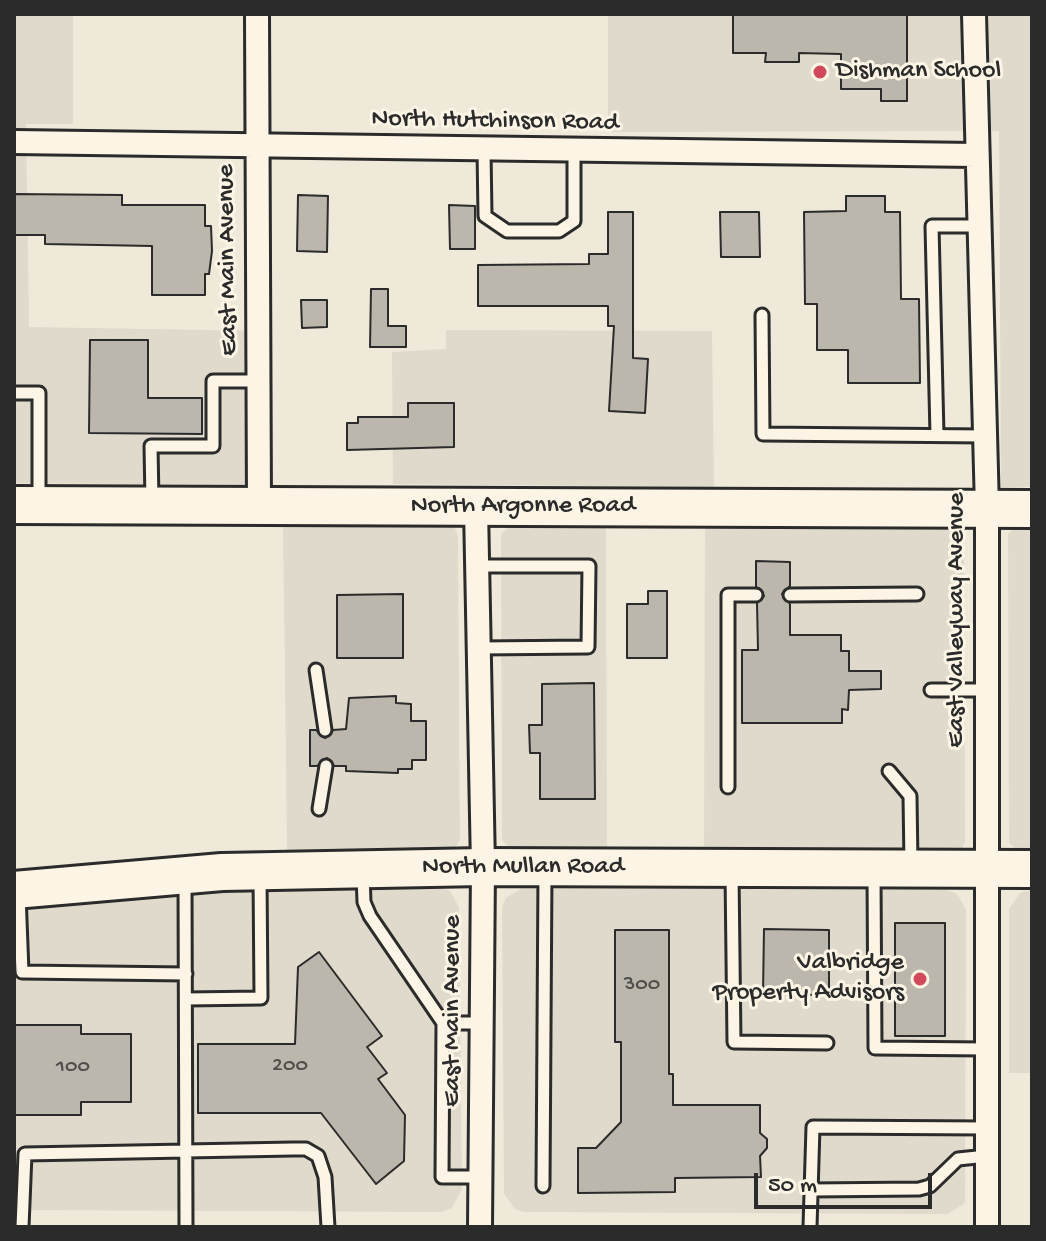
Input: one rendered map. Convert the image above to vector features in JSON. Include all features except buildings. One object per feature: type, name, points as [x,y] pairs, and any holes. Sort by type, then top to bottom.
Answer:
[{"type":"main road","name":"North Argonne Road","points":[[26,505],[1032,509]]},
{"type":"main road","name":"North Mullan Road","points":[[16,890],[260,871],[483,867],[1032,869]]},
{"type":"street","name":"East Main Avenue","points":[[257,14],[255,147],[259,505]]},
{"type":"street","name":"East Valleyway Avenue","points":[[974,14],[975,155],[987,509],[987,1227]]},
{"type":"street","name":"North Hutchinson Road","points":[[14,142],[975,155]]},
{"type":"street","name":"East Main Avenue","points":[[476,508],[483,867],[480,1227]]},
{"type":"lane","points":[[484,150],[485,216],[507,231],[559,231],[574,221],[574,151]]},
{"type":"lane","points":[[937,435],[932,226],[978,226]]},
{"type":"lane","points":[[762,315],[763,434],[984,436]]},
{"type":"lane","points":[[152,505],[151,446],[213,446],[213,381],[258,381]]},
{"type":"lane","points":[[14,393],[39,393],[26,505]]},
{"type":"lane","points":[[478,566],[589,566],[588,647],[479,648]]},
{"type":"lane","points":[[790,595],[917,594]]},
{"type":"lane","points":[[728,787],[728,595],[756,595]]},
{"type":"lane","points":[[316,670],[325,730]]},
{"type":"lane","points":[[931,690],[987,690]]},
{"type":"lane","points":[[319,809],[326,766]]},
{"type":"lane","points":[[889,771],[910,796],[911,869]]},
{"type":"lane","points":[[543,1186],[545,867]]},
{"type":"lane","points":[[731,868],[734,1042],[827,1043]]},
{"type":"lane","points":[[362,869],[364,902],[370,916],[443,1023],[442,1177],[480,1177]]},
{"type":"lane","points":[[874,869],[875,1048],[987,1049]]},
{"type":"lane","points":[[186,999],[261,998],[260,871]]},
{"type":"lane","points":[[185,875],[186,1227]]},
{"type":"lane","points":[[16,890],[22,972],[186,974]]},
{"type":"lane","points":[[443,1023],[482,1023]]},
{"type":"lane","points":[[810,1227],[813,1127],[987,1128]]},
{"type":"lane","points":[[22,1227],[25,1154],[306,1149],[318,1156],[325,1177],[328,1227]]},
{"type":"lane","points":[[811,1190],[919,1189],[930,1186],[958,1159],[987,1156]]},
{"type":"shaded area","points":[[14,14],[73,14],[73,124],[26,124],[29,327],[271,331],[272,485],[14,483]]},
{"type":"shaded area","name":"Dishman School","points":[[608,14],[1032,14],[1032,487],[1001,487],[999,131],[608,132]]},
{"type":"shaded area","points":[[446,330],[712,331],[714,487],[393,484],[392,352],[446,349]]},
{"type":"shaded area","points":[[283,524],[448,524],[455,528],[458,537],[460,840],[449,850],[287,850]]},
{"type":"shaded area","points":[[1017,524],[1032,524],[1032,851],[1019,851],[1009,843],[1008,534]]},
{"type":"shaded area","points":[[511,525],[606,525],[607,850],[511,850],[502,840],[501,534]]},
{"type":"shaded area","points":[[954,525],[961,528],[964,537],[965,842],[962,848],[955,851],[704,851],[705,526]]},
{"type":"shaded area","points":[[440,888],[450,891],[459,907],[462,1189],[452,1208],[442,1212],[14,1210],[14,911],[274,889]]},
{"type":"shaded area","points":[[522,888],[947,890],[957,894],[966,910],[965,1203],[948,1214],[524,1212],[515,1209],[504,1194],[502,907],[506,898]]},
{"type":"shaded area","points":[[1032,890],[1032,1073],[1009,1073],[1009,909],[1020,893]]},
{"type":"place","name":"Dishman School","points":[[820,72]]},
{"type":"place","name":"Valbridge Property Advisors","points":[[920,979]]}]
